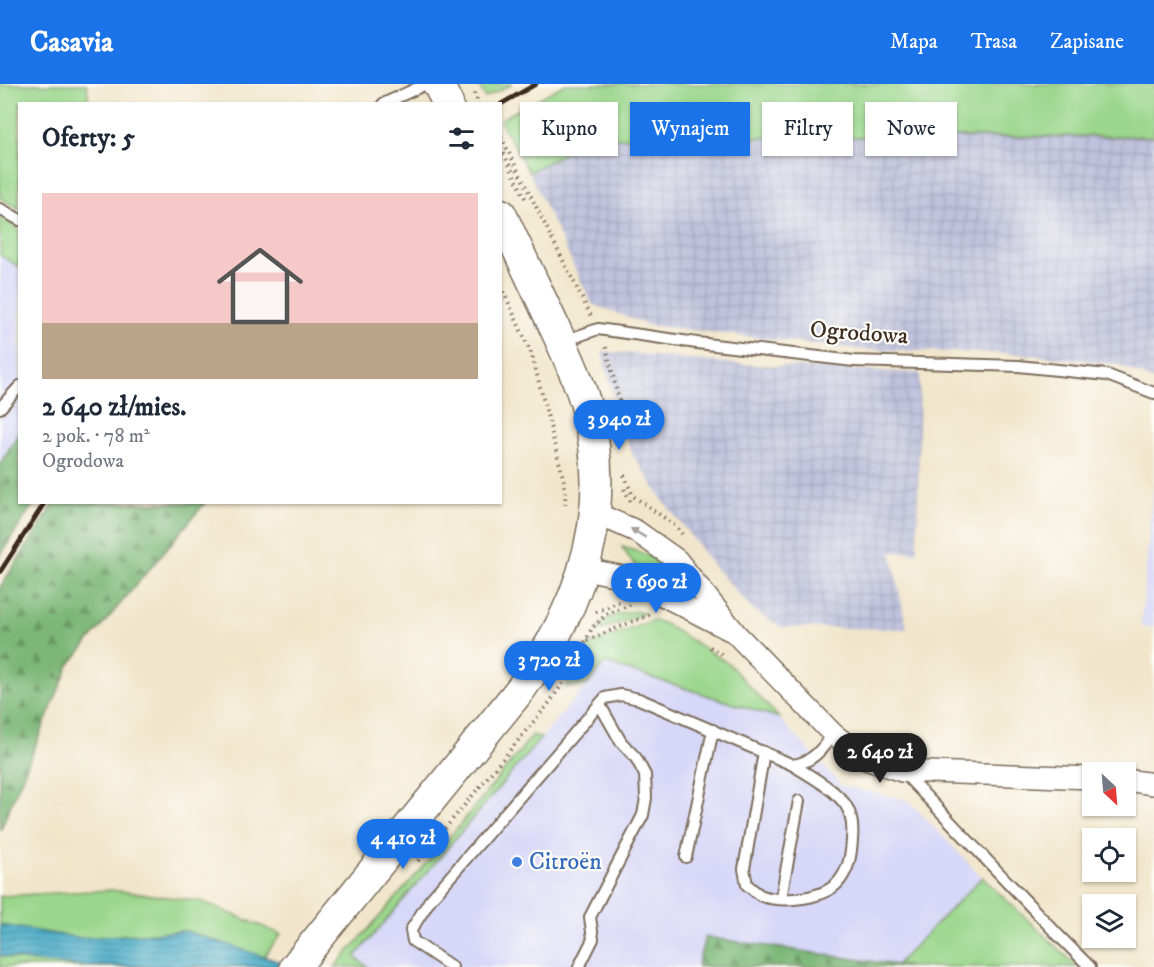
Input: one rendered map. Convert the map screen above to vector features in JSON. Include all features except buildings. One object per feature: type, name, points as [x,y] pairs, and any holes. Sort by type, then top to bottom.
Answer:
[{"type":"main road","points":[[438,84],[447,102]]},
{"type":"main road","points":[[295,967],[537,668],[563,622],[585,569],[580,513],[596,460],[591,427],[584,400],[561,342],[515,210]]},
{"type":"street","points":[[580,513],[636,531],[677,560],[736,633],[833,734],[866,759],[902,771],[1082,778]]},
{"type":"street","points":[[585,569],[619,576],[643,585],[736,633]]},
{"type":"street","points":[[1136,782],[1154,784]]},
{"type":"lane","points":[[387,102],[426,84]]},
{"type":"lane","points":[[0,209],[18,219]]},
{"type":"lane","name":"Ogrodowa","points":[[561,342],[598,329],[854,361],[1018,366],[1107,375],[1154,393]]},
{"type":"lane","points":[[0,408],[18,388]]},
{"type":"lane","points":[[452,967],[413,941],[411,930],[430,900],[605,698],[621,695],[630,697],[713,730],[764,752],[794,765],[846,805],[851,819],[851,856],[847,869],[839,882],[826,892],[809,898],[782,898],[762,896],[747,885],[744,869],[764,752]]},
{"type":"lane","points":[[579,967],[593,939],[590,916],[643,815],[646,798],[645,775],[636,759],[621,742],[600,705]]},
{"type":"lane","points":[[686,857],[713,730]]},
{"type":"lane","points":[[794,765],[804,764],[820,752],[833,734]]},
{"type":"lane","points":[[902,771],[1090,967]]},
{"type":"lane","points":[[782,898],[799,801]]},
{"type":"path","points":[[502,152],[515,210]]},
{"type":"path","points":[[502,288],[532,355],[564,481],[580,513]]},
{"type":"path","points":[[623,466],[633,496],[676,526],[688,543]]},
{"type":"path","points":[[586,641],[653,614]]},
{"type":"path","points":[[701,641],[726,658]]},
{"type":"shaded area","points":[[1154,136],[1154,381],[1116,364],[1022,354],[857,349],[649,325],[592,304],[529,172],[559,156],[618,156],[618,138],[630,138],[630,156],[750,156],[750,137],[762,137],[762,156],[853,156],[853,137],[865,137],[865,156],[957,156],[957,137]]},
{"type":"shaded area","points":[[0,255],[18,266],[18,434],[0,464]]},
{"type":"shaded area","points":[[602,351],[738,364],[920,373],[917,552],[891,552],[907,629],[781,627],[753,610],[717,570],[662,499],[634,457],[621,426]]},
{"type":"shaded area","points":[[1154,478],[1154,627],[1141,627]]},
{"type":"shaded area","points":[[605,663],[779,718],[842,786],[908,800],[982,877],[896,965],[705,937],[697,967],[368,967],[355,957]]},
{"type":"green space","points":[[0,84],[87,84],[89,102],[18,102],[18,208],[0,198]]},
{"type":"green space","points":[[478,84],[512,84],[485,98]]},
{"type":"green space","points":[[565,84],[1154,84],[1154,136],[957,137],[957,102],[865,102],[865,137],[853,137],[853,102],[762,102],[762,137],[750,137],[750,102],[630,102],[630,138],[618,138],[618,102],[532,102]]},
{"type":"green space","points":[[520,109],[520,156],[559,156],[529,172],[502,125],[502,118]]},
{"type":"green space","points":[[0,217],[18,228],[18,266],[0,255]]},
{"type":"green space","points":[[18,434],[18,504],[33,504],[0,556],[0,464]]},
{"type":"green space","points":[[54,504],[204,504],[69,665],[0,831],[0,587]]},
{"type":"green space","points":[[622,547],[645,554],[661,563],[674,576],[687,595],[667,588],[650,578],[642,572]]},
{"type":"green space","points":[[636,611],[645,613],[596,632],[603,622],[613,616]]},
{"type":"green space","points":[[653,620],[665,624],[728,663],[779,718],[605,663],[587,685],[566,687],[589,645]]},
{"type":"green space","points":[[533,735],[541,738],[355,957],[368,967],[335,967],[460,825]]},
{"type":"green space","points":[[982,877],[1078,967],[910,967],[896,965]]},
{"type":"green space","points":[[111,890],[200,901],[281,934],[264,957],[186,931],[81,938],[0,925],[0,896]]},
{"type":"green space","points":[[705,937],[896,965],[910,967],[697,967]]},
{"type":"green space","points":[[0,956],[35,962],[85,966],[199,967],[0,967]]},
{"type":"water","points":[[0,925],[81,938],[186,931],[296,967],[85,966],[35,962],[0,956]]},
{"type":"railway","points":[[502,103],[536,84]]},
{"type":"railway","points":[[0,572],[44,504]]},
{"type":"place","name":"Citroën","points":[[517,862]]}]
